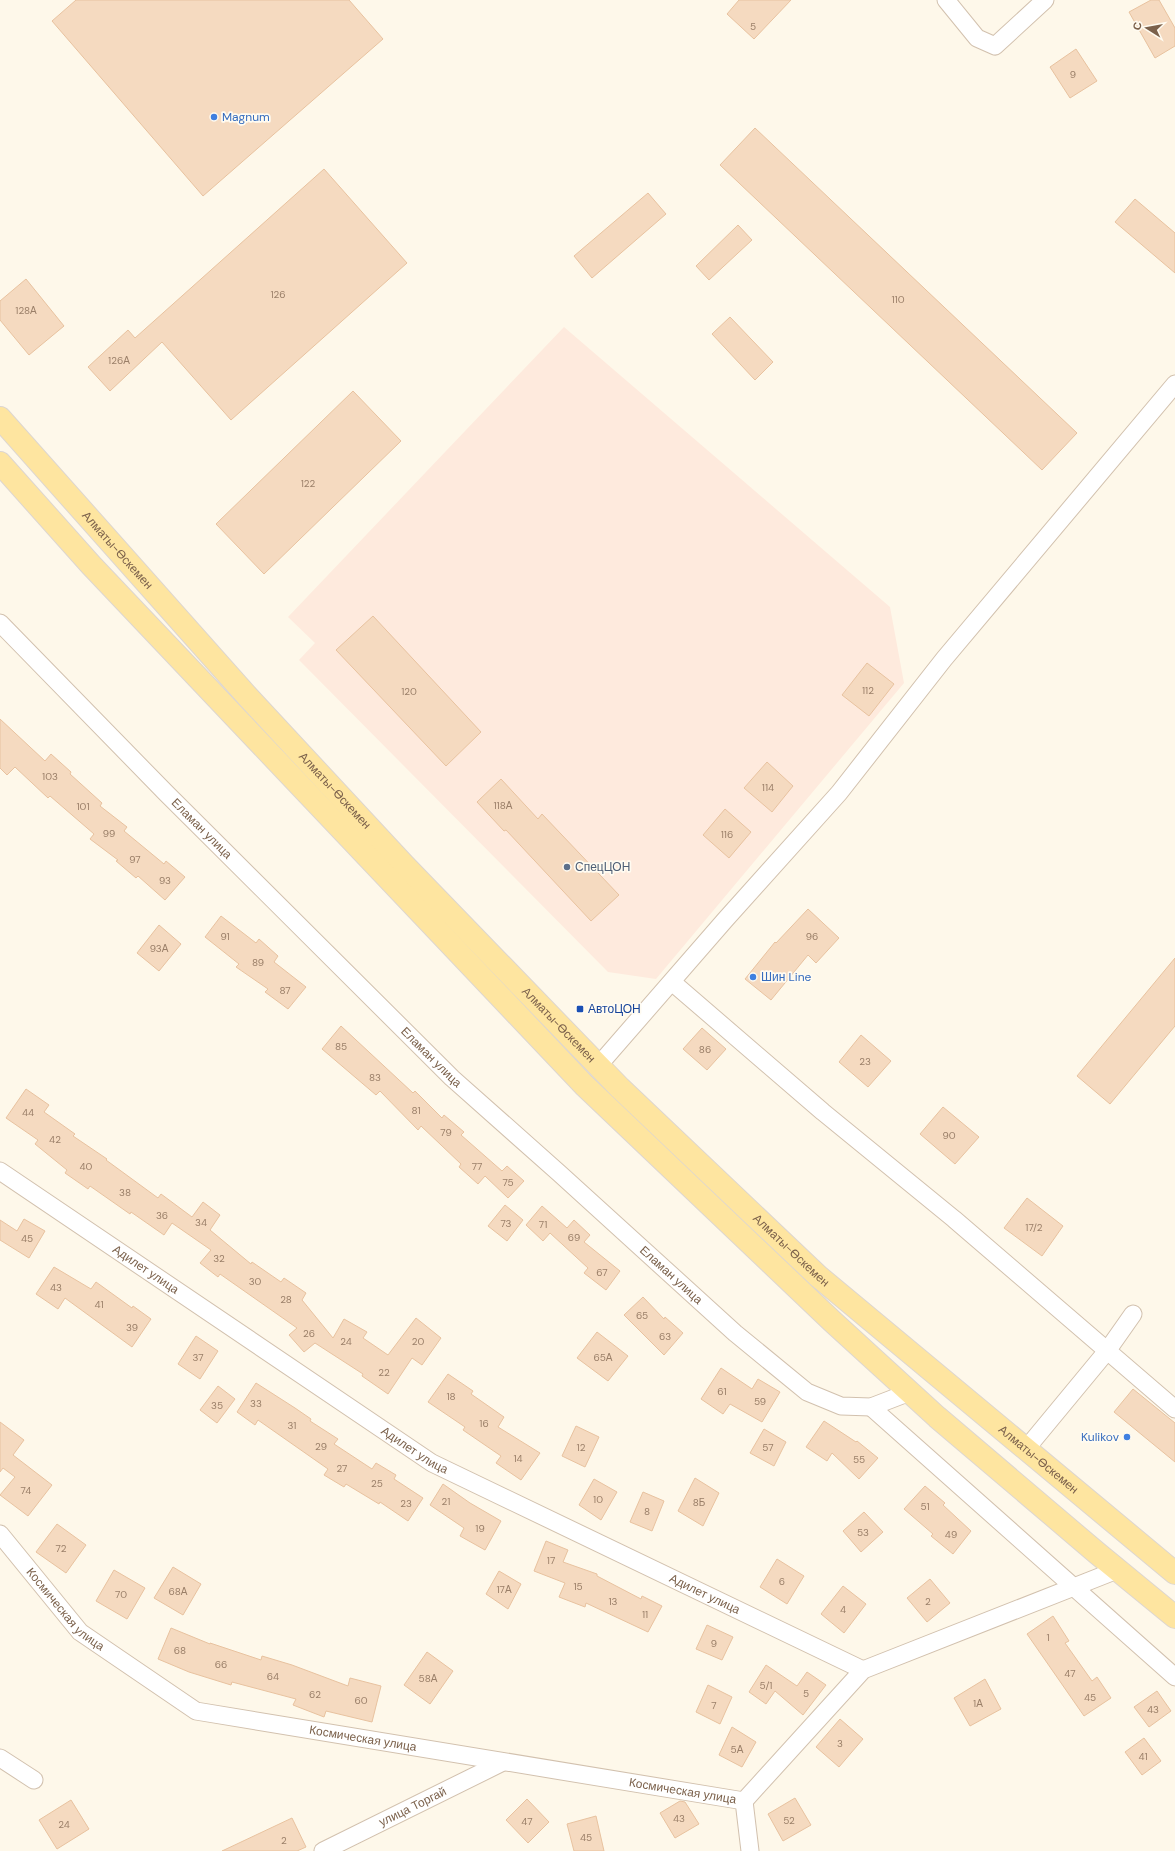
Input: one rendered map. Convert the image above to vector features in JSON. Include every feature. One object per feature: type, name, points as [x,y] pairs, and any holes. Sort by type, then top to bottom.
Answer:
[{"type":"main road","name":"Алматы-Өскемен","points":[[0,418],[248,697],[404,865],[620,1088],[818,1276],[1175,1573]]},
{"type":"main road","name":"Алматы-Өскемен","points":[[0,463],[91,565],[584,1085],[833,1322],[937,1417],[1117,1570],[1175,1617]]},
{"type":"main road","points":[[833,1322],[850,1302]]},
{"type":"street","points":[[946,0],[977,38],[995,46],[1045,0]]},
{"type":"street","points":[[598,1066],[839,793],[944,659],[1175,384]]},
{"type":"street","name":"Еламан улица","points":[[0,623],[166,792],[452,1078],[729,1328],[807,1392],[841,1406],[871,1407],[910,1392]]},
{"type":"street","points":[[672,982],[823,1112],[954,1219],[1175,1409]]},
{"type":"street","name":"Адилет улица","points":[[0,1171],[432,1463],[863,1670]]},
{"type":"street","points":[[1026,1449],[1107,1351],[1133,1314]]},
{"type":"street","points":[[871,1407],[1175,1677]]},
{"type":"street","name":"Космическая улица","points":[[0,1534],[80,1632],[196,1711],[744,1801],[750,1851]]},
{"type":"street","points":[[744,1801],[863,1670],[1117,1570]]},
{"type":"street","points":[[0,1758],[34,1780]]},
{"type":"street","name":"улица Торгай","points":[[323,1851],[502,1762]]},
{"type":"shaded area","points":[[564,327],[890,607],[904,683],[656,979],[608,972],[299,660],[315,643],[288,617]]},
{"type":"building","name":"Magnum","points":[[76,0],[349,0],[383,39],[203,196],[52,21]]},
{"type":"building","points":[[739,0],[791,0],[754,39],[727,14]]},
{"type":"building","points":[[1151,0],[1159,0],[1175,28],[1175,46],[1155,58],[1129,12]]},
{"type":"building","points":[[1076,49],[1097,81],[1070,98],[1050,67]]},
{"type":"building","points":[[755,128],[1077,433],[1042,470],[720,165]]},
{"type":"building","points":[[324,169],[407,263],[231,420],[162,342],[110,391],[88,367],[128,330],[135,338]]},
{"type":"building","points":[[648,193],[666,214],[592,278],[574,256]]},
{"type":"building","points":[[1135,199],[1175,233],[1175,273],[1115,222]]},
{"type":"building","points":[[738,225],[752,240],[709,280],[696,266]]},
{"type":"building","points":[[26,279],[64,326],[29,355],[0,320],[0,301]]},
{"type":"building","points":[[730,317],[773,362],[755,380],[712,334]]},
{"type":"building","points":[[353,391],[401,441],[264,574],[216,524]]},
{"type":"building","points":[[373,616],[481,732],[446,766],[336,650]]},
{"type":"building","points":[[867,663],[894,684],[869,716],[842,695]]},
{"type":"building","points":[[0,719],[45,761],[51,754],[71,772],[70,774],[102,803],[100,806],[127,827],[124,831],[164,864],[166,861],[185,877],[165,900],[138,876],[136,878],[116,861],[118,860],[90,839],[94,834],[50,796],[48,798],[15,767],[7,775],[0,768]]},
{"type":"building","points":[[767,762],[793,786],[772,812],[744,788]]},
{"type":"building","name":"СпецЦОН","points":[[501,779],[538,819],[542,814],[619,895],[591,921],[506,830],[504,831],[477,802]]},
{"type":"building","points":[[725,809],[751,832],[729,858],[703,835]]},
{"type":"building","points":[[808,909],[839,938],[816,963],[808,955],[771,1000],[745,979],[775,942],[776,943]]},
{"type":"building","points":[[221,916],[256,943],[259,939],[278,956],[274,962],[306,987],[288,1009],[265,992],[268,989],[236,967],[239,964],[205,937]]},
{"type":"building","points":[[159,925],[181,944],[159,971],[137,953]]},
{"type":"building","points":[[1175,958],[1175,1026],[1110,1104],[1077,1076]]},
{"type":"building","points":[[341,1026],[413,1093],[415,1091],[442,1118],[444,1115],[464,1132],[461,1135],[502,1171],[507,1166],[524,1181],[508,1198],[485,1176],[478,1184],[459,1167],[461,1164],[421,1126],[418,1130],[380,1091],[376,1095],[322,1049]]},
{"type":"building","points":[[702,1028],[726,1049],[707,1070],[683,1049]]},
{"type":"building","points":[[861,1035],[891,1061],[868,1087],[839,1062]]},
{"type":"building","points":[[26,1089],[49,1105],[44,1112],[75,1134],[73,1136],[107,1159],[106,1160],[158,1198],[161,1194],[192,1217],[203,1202],[220,1215],[210,1230],[251,1264],[252,1262],[281,1282],[284,1278],[306,1293],[302,1300],[333,1338],[344,1319],[367,1332],[363,1338],[388,1355],[416,1318],[441,1338],[422,1365],[412,1358],[388,1394],[362,1376],[363,1374],[315,1343],[304,1352],[289,1335],[297,1328],[220,1274],[218,1277],[200,1263],[211,1250],[172,1223],[164,1235],[131,1212],[130,1214],[90,1186],[88,1189],[65,1173],[67,1170],[35,1144],[38,1140],[6,1118]]},
{"type":"building","points":[[943,1107],[979,1137],[955,1164],[920,1134]]},
{"type":"building","points":[[1027,1198],[1063,1226],[1042,1256],[1004,1228]]},
{"type":"building","points":[[505,1205],[523,1220],[507,1241],[488,1226]]},
{"type":"building","points":[[542,1206],[567,1228],[574,1220],[590,1235],[584,1242],[620,1271],[606,1290],[584,1273],[588,1268],[550,1233],[543,1241],[526,1225]]},
{"type":"building","points":[[24,1219],[45,1231],[29,1258],[0,1240],[0,1220],[17,1231]]},
{"type":"building","points":[[54,1267],[91,1289],[96,1282],[132,1308],[133,1306],[151,1319],[132,1347],[65,1298],[58,1309],[36,1294]]},
{"type":"building","points":[[643,1297],[664,1319],[665,1317],[683,1333],[664,1355],[624,1315]]},
{"type":"building","points":[[597,1332],[628,1356],[608,1381],[577,1358]]},
{"type":"building","points":[[196,1336],[218,1351],[200,1379],[178,1364]]},
{"type":"building","points":[[721,1368],[752,1389],[758,1379],[780,1392],[762,1422],[730,1404],[723,1414],[701,1399]]},
{"type":"building","points":[[448,1374],[473,1391],[471,1394],[504,1417],[498,1427],[540,1453],[521,1480],[496,1463],[501,1456],[463,1430],[465,1427],[428,1402]]},
{"type":"building","points":[[256,1383],[295,1408],[311,1419],[310,1421],[338,1439],[334,1444],[372,1469],[376,1463],[396,1475],[394,1479],[423,1498],[408,1521],[380,1502],[379,1504],[346,1484],[344,1487],[324,1475],[328,1469],[258,1420],[255,1425],[237,1412]]},
{"type":"building","points":[[218,1386],[235,1399],[217,1423],[200,1410]]},
{"type":"building","points":[[1133,1389],[1175,1423],[1175,1462],[1114,1412]]},
{"type":"building","points":[[824,1421],[856,1442],[857,1441],[878,1458],[859,1479],[832,1453],[827,1461],[806,1447]]},
{"type":"building","points":[[0,1422],[24,1440],[13,1455],[52,1485],[28,1516],[0,1495],[15,1477],[3,1468],[0,1472]]},
{"type":"building","points":[[576,1426],[599,1437],[585,1467],[562,1456]]},
{"type":"building","points":[[764,1429],[786,1442],[774,1466],[750,1453]]},
{"type":"building","points":[[695,1478],[719,1493],[703,1526],[678,1511]]},
{"type":"building","points":[[594,1479],[617,1492],[601,1520],[579,1505]]},
{"type":"building","points":[[443,1484],[470,1503],[501,1521],[485,1550],[460,1536],[464,1528],[430,1505]]},
{"type":"building","points":[[925,1486],[945,1503],[943,1505],[971,1531],[953,1554],[931,1536],[933,1534],[904,1509]]},
{"type":"building","points":[[643,1492],[664,1501],[652,1531],[630,1522]]},
{"type":"building","points":[[864,1512],[883,1532],[861,1552],[843,1531]]},
{"type":"building","points":[[57,1524],[86,1545],[66,1573],[36,1552]]},
{"type":"building","points":[[546,1541],[568,1550],[563,1562],[597,1574],[597,1576],[641,1599],[642,1596],[662,1606],[648,1632],[586,1603],[585,1607],[559,1597],[565,1583],[534,1571]]},
{"type":"building","points":[[777,1559],[804,1576],[787,1604],[760,1587]]},
{"type":"building","points":[[173,1567],[201,1584],[183,1615],[154,1598]]},
{"type":"building","points":[[114,1570],[145,1588],[127,1619],[96,1601]]},
{"type":"building","points":[[499,1571],[521,1584],[508,1609],[486,1594]]},
{"type":"building","points":[[930,1579],[950,1603],[927,1622],[907,1598]]},
{"type":"building","points":[[843,1586],[866,1604],[844,1633],[821,1614]]},
{"type":"building","points":[[1053,1616],[1069,1641],[1065,1643],[1092,1681],[1097,1677],[1111,1698],[1084,1716],[1027,1634]]},
{"type":"building","points":[[707,1625],[733,1637],[722,1660],[696,1649]]},
{"type":"building","points":[[171,1628],[210,1644],[261,1660],[262,1656],[292,1665],[348,1686],[350,1678],[381,1686],[372,1722],[326,1711],[324,1717],[293,1705],[296,1699],[232,1682],[231,1685],[189,1672],[158,1659]]},
{"type":"building","points":[[427,1652],[453,1671],[430,1704],[404,1685]]},
{"type":"building","points":[[766,1665],[797,1686],[807,1672],[826,1685],[803,1715],[775,1691],[766,1704],[749,1692]]},
{"type":"building","points":[[985,1679],[1001,1709],[970,1726],[954,1698]]},
{"type":"building","points":[[708,1685],[732,1697],[720,1724],[696,1712]]},
{"type":"building","points":[[1157,1691],[1171,1711],[1149,1727],[1134,1707]]},
{"type":"building","points":[[840,1719],[863,1739],[839,1767],[816,1747]]},
{"type":"building","points":[[732,1727],[756,1742],[742,1767],[719,1755]]},
{"type":"building","points":[[1144,1738],[1161,1761],[1142,1775],[1125,1752]]},
{"type":"building","points":[[795,1798],[811,1825],[783,1841],[768,1814]]},
{"type":"building","points":[[527,1799],[549,1822],[528,1843],[506,1820]]},
{"type":"building","points":[[71,1800],[89,1829],[57,1849],[39,1820]]},
{"type":"building","points":[[680,1801],[685,1802],[699,1824],[675,1838],[660,1813]]},
{"type":"building","points":[[596,1816],[604,1851],[574,1851],[567,1824]]},
{"type":"building","points":[[292,1818],[306,1847],[297,1851],[222,1851]]},
{"type":"place","name":"Magnum","points":[[214,117]]},
{"type":"place","name":"СпецЦОН","points":[[567,867]]},
{"type":"place","name":"Шин Line","points":[[753,977]]},
{"type":"place","name":"АвтоЦОН","points":[[580,1009]]},
{"type":"place","name":"Kulikov","points":[[1127,1437]]}]
